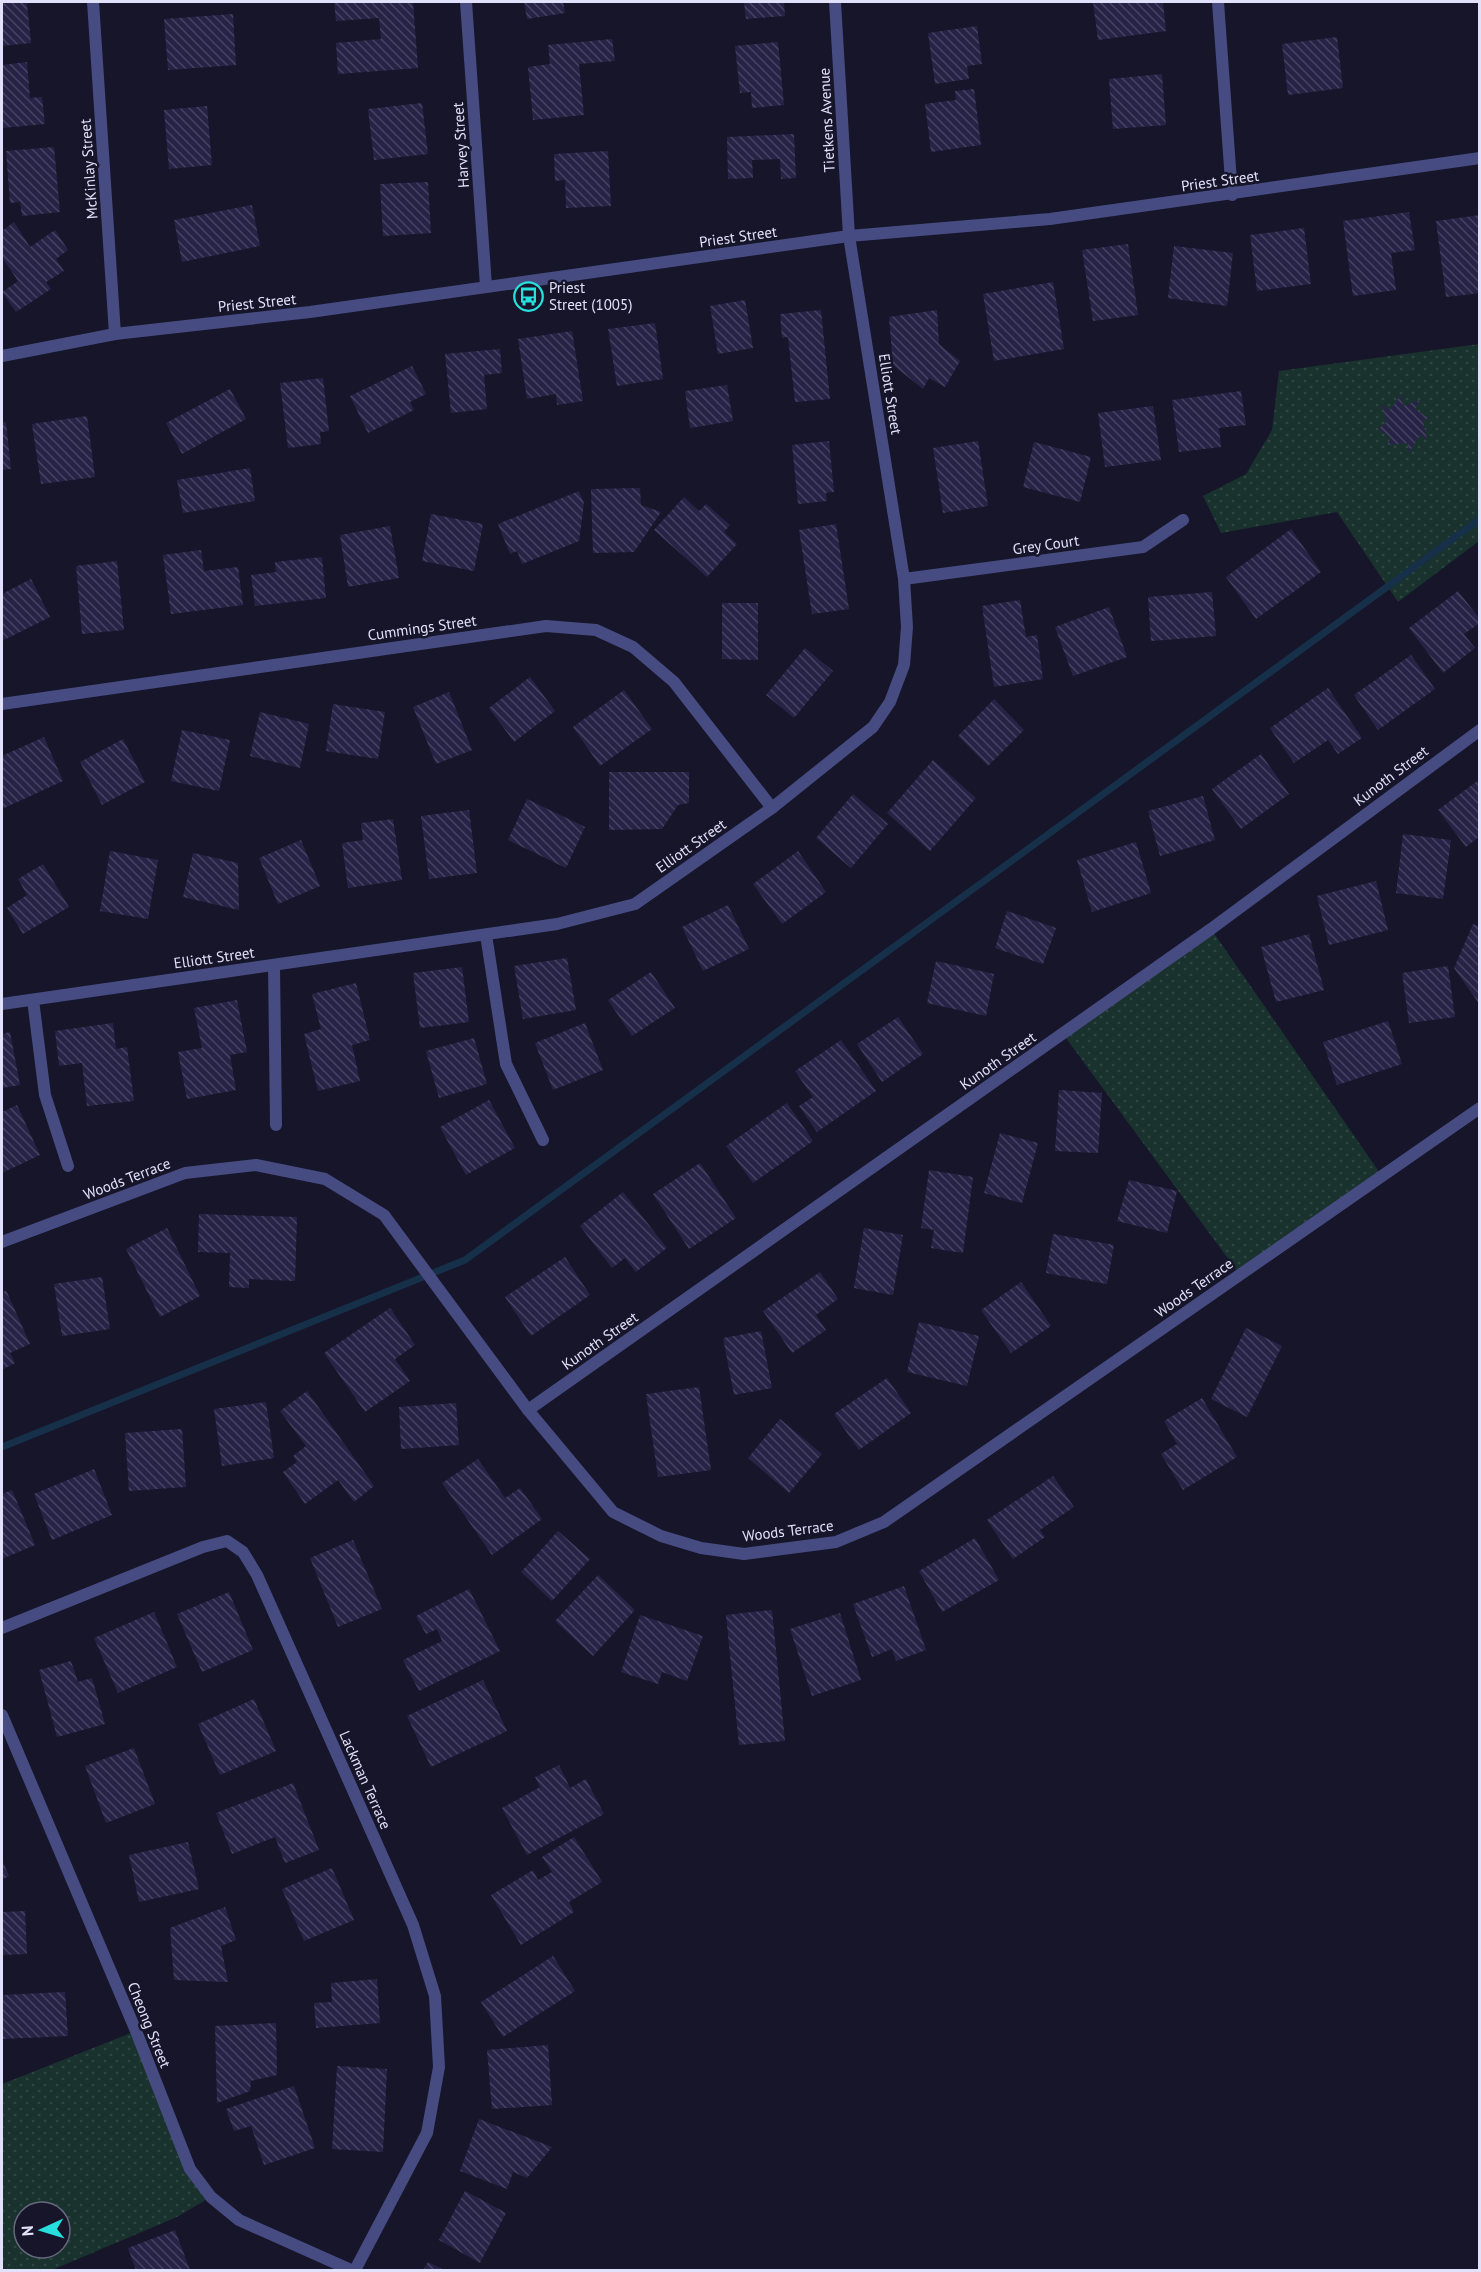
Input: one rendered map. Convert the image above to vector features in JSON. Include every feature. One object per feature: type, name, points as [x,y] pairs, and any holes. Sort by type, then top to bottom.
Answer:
[{"type":"street","name":"McKinlay Street","points":[[93,2],[115,334]]},
{"type":"street","name":"Harvey Street","points":[[466,2],[486,286]]},
{"type":"street","name":"Tietkens Avenue","points":[[835,2],[849,236]]},
{"type":"street","points":[[1218,2],[1232,195]]},
{"type":"street","name":"Priest Street","points":[[2,356],[115,334],[310,312],[849,236],[1050,219],[1232,195],[1479,158]]},
{"type":"street","name":"Elliott Street","points":[[2,1004],[557,924],[635,904],[772,808],[873,727],[890,702],[904,665],[907,627],[904,579],[849,236]]},
{"type":"street","name":"Grey Court","points":[[904,579],[1143,547],[1183,520]]},
{"type":"street","name":"Cummings Street","points":[[2,704],[546,626],[596,630],[633,647],[674,682],[772,808]]},
{"type":"street","name":"Kunoth Street","points":[[528,1410],[1211,929],[1479,730]]},
{"type":"street","points":[[486,934],[506,1064],[543,1140]]},
{"type":"street","points":[[274,965],[276,1125]]},
{"type":"street","points":[[33,1000],[45,1095],[68,1166]]},
{"type":"street","name":"Woods Terrace","points":[[2,1242],[185,1173],[256,1166],[325,1179],[384,1215],[528,1410],[613,1512],[661,1536],[700,1548],[744,1554],[836,1542],[884,1522],[1479,1108]]},
{"type":"street","name":"Lackman Terrace","points":[[2,1628],[203,1547],[227,1541],[243,1552],[257,1575],[413,1925],[435,1996],[439,2067],[427,2133],[353,2271]]},
{"type":"street","name":"Cheong Street","points":[[2,1715],[136,2031],[190,2169],[211,2197],[239,2220],[353,2271]]},
{"type":"green space","points":[[1479,344],[1479,541],[1398,602],[1337,512],[1221,533],[1203,496],[1246,474],[1272,430],[1279,371]]},
{"type":"green space","points":[[1211,929],[1382,1176],[1240,1275],[1063,1034]]},
{"type":"green space","points":[[136,2031],[190,2169],[211,2197],[177,2217],[52,2270],[2,2270],[2,2084]]},
{"type":"building","points":[[2,2],[32,2],[27,4],[31,43],[2,46]]},
{"type":"building","points":[[334,2],[413,2],[418,68],[338,74],[336,43],[381,39],[379,18],[336,21]]},
{"type":"building","points":[[524,2],[563,2],[565,13],[527,19]]},
{"type":"building","points":[[744,2],[784,2],[785,16],[746,19]]},
{"type":"building","points":[[1093,2],[1163,2],[1166,31],[1098,40]]},
{"type":"building","points":[[233,14],[236,65],[168,70],[164,19]]},
{"type":"building","points":[[977,26],[982,64],[967,66],[969,79],[935,84],[928,33]]},
{"type":"building","points":[[1337,37],[1343,88],[1288,95],[1282,44]]},
{"type":"building","points":[[612,39],[615,61],[579,64],[584,115],[533,120],[528,67],[550,64],[548,45]]},
{"type":"building","points":[[778,42],[784,105],[752,108],[751,92],[740,93],[735,46]]},
{"type":"building","points":[[27,62],[30,98],[42,97],[45,124],[2,128],[2,65]]},
{"type":"building","points":[[1162,74],[1166,125],[1113,129],[1109,79]]},
{"type":"building","points":[[974,89],[981,145],[931,152],[925,104],[956,100],[955,91]]},
{"type":"building","points":[[422,103],[428,154],[374,160],[368,109]]},
{"type":"building","points":[[207,106],[212,165],[169,169],[164,110]]},
{"type":"building","points":[[794,134],[796,178],[781,179],[780,159],[752,160],[753,178],[728,179],[727,137]]},
{"type":"building","points":[[54,147],[60,212],[22,216],[20,202],[10,203],[6,151]]},
{"type":"building","points":[[608,151],[611,206],[566,208],[565,180],[555,181],[554,154]]},
{"type":"building","points":[[428,182],[431,233],[383,236],[380,184]]},
{"type":"building","points":[[252,205],[260,246],[182,262],[174,220]]},
{"type":"building","points":[[1409,212],[1415,250],[1391,253],[1396,290],[1353,296],[1343,221]]},
{"type":"building","points":[[1480,215],[1480,293],[1446,297],[1436,221]]},
{"type":"building","points":[[14,222],[30,247],[55,230],[68,250],[56,259],[64,271],[46,282],[51,289],[16,312],[2,292],[18,281],[2,257],[2,231]]},
{"type":"building","points":[[1304,228],[1311,284],[1257,291],[1250,235]]},
{"type":"building","points":[[1128,244],[1138,315],[1093,321],[1082,250]]},
{"type":"building","points":[[1174,246],[1233,253],[1227,306],[1168,298]]},
{"type":"building","points":[[1053,282],[1064,349],[994,361],[983,294]]},
{"type":"building","points":[[745,300],[753,348],[718,354],[710,306]]},
{"type":"building","points":[[821,310],[830,399],[795,402],[788,337],[782,338],[780,314]]},
{"type":"building","points":[[937,310],[939,344],[960,361],[945,387],[929,378],[923,389],[893,365],[889,317]]},
{"type":"building","points":[[655,323],[663,379],[617,386],[608,329]]},
{"type":"building","points":[[572,331],[583,401],[557,405],[556,394],[527,399],[518,339]]},
{"type":"building","points":[[500,349],[502,373],[484,375],[487,409],[451,413],[445,354]]},
{"type":"building","points":[[412,366],[426,394],[410,402],[414,410],[368,433],[350,396]]},
{"type":"building","points":[[323,378],[329,431],[320,432],[321,444],[288,448],[280,383]]},
{"type":"building","points":[[727,385],[733,421],[690,428],[685,391]]},
{"type":"building","points":[[230,389],[246,419],[182,454],[166,423]]},
{"type":"building","points":[[1241,391],[1246,425],[1219,428],[1221,447],[1179,452],[1172,400]]},
{"type":"building","points":[[1401,395],[1403,406],[1420,400],[1415,409],[1428,418],[1423,421],[1427,440],[1420,435],[1409,453],[1408,443],[1387,445],[1391,438],[1378,429],[1386,423],[1383,404],[1390,410]]},
{"type":"building","points":[[1153,406],[1161,460],[1105,467],[1098,413]]},
{"type":"building","points":[[87,416],[95,477],[41,484],[32,424]]},
{"type":"building","points":[[2,422],[6,422],[11,469],[2,470]]},
{"type":"building","points":[[829,441],[834,492],[826,493],[827,501],[798,504],[792,445]]},
{"type":"building","points":[[978,441],[988,506],[943,513],[933,448]]},
{"type":"building","points":[[1034,442],[1091,457],[1080,502],[1023,487]]},
{"type":"building","points":[[250,468],[255,501],[183,513],[177,480]]},
{"type":"building","points":[[640,488],[641,505],[661,512],[634,552],[593,553],[591,489]]},
{"type":"building","points":[[579,491],[584,503],[579,541],[522,564],[517,551],[510,554],[498,524]]},
{"type":"building","points":[[684,497],[699,511],[706,504],[730,525],[724,532],[737,544],[707,577],[654,530]]},
{"type":"building","points":[[431,514],[483,524],[474,571],[422,561]]},
{"type":"building","points":[[836,524],[849,609],[812,614],[799,530]]},
{"type":"building","points":[[390,526],[399,578],[348,587],[340,535]]},
{"type":"building","points":[[1291,529],[1321,572],[1256,619],[1226,577]]},
{"type":"building","points":[[201,550],[204,571],[238,567],[243,605],[171,614],[163,555]]},
{"type":"building","points":[[322,557],[326,598],[255,606],[251,575],[276,572],[275,562]]},
{"type":"building","points":[[117,561],[124,630],[82,634],[76,566]]},
{"type":"building","points":[[31,579],[50,617],[2,641],[2,594]]},
{"type":"building","points":[[1458,591],[1480,619],[1480,623],[1464,634],[1475,648],[1443,673],[1409,628]]},
{"type":"building","points":[[1212,592],[1216,636],[1151,641],[1148,597]]},
{"type":"building","points":[[1020,600],[1026,637],[1037,635],[1043,679],[994,687],[982,606]]},
{"type":"building","points":[[722,603],[758,603],[758,660],[722,659]]},
{"type":"building","points":[[1109,607],[1127,657],[1073,676],[1055,627]]},
{"type":"building","points":[[805,648],[833,671],[794,718],[766,695]]},
{"type":"building","points":[[1411,655],[1435,689],[1378,730],[1354,695]]},
{"type":"building","points":[[530,677],[555,711],[514,742],[489,708]]},
{"type":"building","points":[[1328,688],[1362,738],[1338,754],[1328,740],[1294,763],[1270,728]]},
{"type":"building","points":[[624,690],[652,729],[600,766],[573,727]]},
{"type":"building","points":[[449,692],[472,750],[436,764],[413,707]]},
{"type":"building","points":[[994,699],[1024,730],[988,766],[958,736]]},
{"type":"building","points":[[333,704],[385,712],[378,759],[326,751]]},
{"type":"building","points":[[260,712],[309,724],[300,768],[250,756]]},
{"type":"building","points":[[182,730],[230,740],[219,791],[171,781]]},
{"type":"building","points":[[44,737],[63,781],[2,809],[2,756]]},
{"type":"building","points":[[123,739],[145,782],[102,805],[80,762]]},
{"type":"building","points":[[1261,754],[1289,794],[1241,829],[1212,789]]},
{"type":"building","points":[[933,760],[976,798],[930,851],[887,813]]},
{"type":"building","points":[[609,772],[689,772],[689,803],[678,805],[662,829],[609,830]]},
{"type":"building","points":[[1480,779],[1480,836],[1466,847],[1438,810]]},
{"type":"building","points":[[853,794],[888,824],[851,868],[816,838]]},
{"type":"building","points":[[1203,796],[1215,840],[1160,856],[1148,811]]},
{"type":"building","points":[[527,799],[585,827],[566,868],[508,840]]},
{"type":"building","points":[[469,810],[477,873],[429,879],[421,816]]},
{"type":"building","points":[[393,819],[402,880],[348,888],[342,843],[363,840],[361,823]]},
{"type":"building","points":[[1403,834],[1451,840],[1443,899],[1396,893]]},
{"type":"building","points":[[301,840],[320,886],[278,904],[259,858]]},
{"type":"building","points":[[1136,842],[1151,893],[1092,912],[1077,860]]},
{"type":"building","points":[[110,851],[158,860],[148,919],[100,911]]},
{"type":"building","points":[[798,851],[826,892],[782,924],[753,884]]},
{"type":"building","points":[[193,853],[238,863],[239,910],[183,897]]},
{"type":"building","points":[[43,864],[69,907],[23,934],[7,908],[27,895],[18,879]]},
{"type":"building","points":[[1376,881],[1388,930],[1329,945],[1317,896]]},
{"type":"building","points":[[728,905],[749,949],[703,971],[682,927]]},
{"type":"building","points":[[1007,911],[1056,928],[1043,964],[995,948]]},
{"type":"building","points":[[1473,924],[1480,927],[1480,1005],[1454,968]]},
{"type":"building","points":[[1309,934],[1324,990],[1276,1002],[1261,947]]},
{"type":"building","points":[[567,958],[576,1010],[523,1019],[514,966]]},
{"type":"building","points":[[936,961],[994,974],[986,1016],[927,1003]]},
{"type":"building","points":[[1448,966],[1455,1017],[1409,1023],[1402,973]]},
{"type":"building","points":[[462,967],[469,1022],[420,1028],[413,973]]},
{"type":"building","points":[[651,972],[675,1008],[632,1036],[608,1000]]},
{"type":"building","points":[[356,983],[370,1040],[352,1045],[360,1081],[318,1091],[304,1034],[321,1029],[312,994]]},
{"type":"building","points":[[237,1000],[247,1052],[230,1055],[236,1090],[187,1099],[178,1052],[202,1048],[194,1008]]},
{"type":"building","points":[[898,1017],[923,1054],[882,1082],[857,1044]]},
{"type":"building","points":[[1388,1021],[1402,1064],[1337,1085],[1323,1042]]},
{"type":"building","points":[[113,1023],[116,1049],[127,1047],[134,1101],[87,1106],[82,1063],[59,1066],[55,1031]]},
{"type":"building","points":[[585,1023],[603,1070],[553,1090],[535,1043]]},
{"type":"building","points":[[10,1032],[20,1085],[2,1088],[2,1034]]},
{"type":"building","points":[[474,1038],[487,1084],[439,1098],[426,1051]]},
{"type":"building","points":[[841,1040],[876,1091],[817,1132],[799,1106],[813,1097],[795,1071]]},
{"type":"building","points":[[1059,1090],[1102,1093],[1098,1153],[1055,1151]]},
{"type":"building","points":[[489,1100],[515,1148],[466,1175],[440,1127]]},
{"type":"building","points":[[787,1103],[813,1141],[753,1183],[726,1146]]},
{"type":"building","points":[[17,1105],[40,1155],[2,1173],[2,1112]]},
{"type":"building","points":[[1000,1133],[1038,1143],[1022,1203],[984,1193]]},
{"type":"building","points":[[700,1163],[736,1218],[689,1249],[653,1194]]},
{"type":"building","points":[[929,1170],[973,1177],[963,1253],[931,1248],[934,1230],[921,1228]]},
{"type":"building","points":[[1129,1180],[1177,1191],[1167,1233],[1117,1221]]},
{"type":"building","points":[[623,1192],[667,1248],[636,1272],[625,1258],[612,1268],[580,1226]]},
{"type":"building","points":[[199,1214],[297,1217],[295,1281],[249,1279],[249,1288],[229,1287],[230,1253],[198,1252]]},
{"type":"building","points":[[167,1228],[200,1296],[160,1317],[126,1249]]},
{"type":"building","points":[[864,1228],[903,1235],[893,1295],[854,1288]]},
{"type":"building","points":[[1053,1234],[1114,1245],[1107,1284],[1046,1273]]},
{"type":"building","points":[[565,1257],[590,1295],[531,1336],[505,1297]]},
{"type":"building","points":[[820,1272],[838,1299],[816,1315],[826,1330],[792,1353],[763,1311]]},
{"type":"building","points":[[102,1277],[110,1329],[62,1336],[54,1284]]},
{"type":"building","points":[[1021,1282],[1051,1326],[1011,1353],[981,1310]]},
{"type":"building","points":[[6,1290],[30,1344],[10,1353],[15,1363],[2,1370],[2,1293]]},
{"type":"building","points":[[390,1308],[415,1345],[395,1359],[410,1381],[365,1412],[324,1353]]},
{"type":"building","points":[[919,1322],[979,1336],[967,1386],[907,1372]]},
{"type":"building","points":[[1246,1328],[1282,1346],[1247,1417],[1211,1399]]},
{"type":"building","points":[[761,1331],[772,1388],[734,1395],[723,1338]]},
{"type":"building","points":[[887,1378],[911,1413],[859,1450],[834,1414]]},
{"type":"building","points":[[699,1387],[711,1470],[658,1477],[646,1394]]},
{"type":"building","points":[[307,1391],[374,1486],[354,1502],[338,1480],[305,1504],[283,1472],[297,1462],[293,1456],[306,1446],[280,1411]]},
{"type":"building","points":[[1202,1398],[1237,1457],[1183,1490],[1161,1454],[1177,1444],[1164,1421]]},
{"type":"building","points":[[266,1402],[274,1458],[222,1466],[214,1409]]},
{"type":"building","points":[[456,1403],[459,1445],[401,1449],[399,1407]]},
{"type":"building","points":[[780,1419],[822,1454],[789,1493],[748,1458]]},
{"type":"building","points":[[182,1429],[186,1487],[129,1491],[125,1433]]},
{"type":"building","points":[[478,1459],[505,1498],[520,1488],[542,1519],[492,1555],[442,1483]]},
{"type":"building","points":[[94,1469],[112,1515],[52,1540],[34,1494]]},
{"type":"building","points":[[1053,1476],[1074,1507],[1040,1530],[1045,1537],[1013,1559],[987,1520]]},
{"type":"building","points":[[12,1490],[35,1545],[2,1559],[2,1494]]},
{"type":"building","points":[[558,1531],[590,1559],[552,1601],[521,1572]]},
{"type":"building","points":[[975,1538],[999,1580],[942,1612],[919,1571]]},
{"type":"building","points":[[353,1540],[382,1609],[338,1627],[310,1558]]},
{"type":"building","points":[[598,1575],[635,1610],[593,1656],[555,1621]]},
{"type":"building","points":[[904,1586],[926,1650],[896,1661],[892,1649],[872,1657],[853,1604]]},
{"type":"building","points":[[469,1589],[500,1651],[419,1691],[403,1660],[442,1641],[437,1629],[426,1634],[416,1616]]},
{"type":"building","points":[[229,1592],[253,1650],[202,1672],[177,1614]]},
{"type":"building","points":[[772,1610],[785,1741],[739,1745],[726,1615]]},
{"type":"building","points":[[154,1612],[177,1667],[118,1693],[94,1638]]},
{"type":"building","points":[[840,1613],[861,1680],[812,1696],[790,1629]]},
{"type":"building","points":[[640,1615],[703,1636],[687,1681],[662,1672],[658,1684],[621,1672]]},
{"type":"building","points":[[71,1661],[78,1682],[92,1678],[105,1724],[57,1737],[39,1670]]},
{"type":"building","points":[[483,1680],[507,1731],[431,1767],[407,1716]]},
{"type":"building","points":[[254,1699],[276,1751],[220,1775],[198,1724]]},
{"type":"building","points":[[134,1748],[155,1804],[106,1823],[85,1766]]},
{"type":"building","points":[[559,1765],[570,1788],[586,1779],[604,1814],[527,1855],[502,1808],[540,1787],[535,1777]]},
{"type":"building","points":[[293,1783],[319,1850],[285,1863],[275,1837],[232,1854],[216,1813]]},
{"type":"building","points":[[574,1837],[602,1882],[569,1902],[574,1912],[521,1945],[491,1895],[533,1870],[538,1880],[552,1872],[542,1857]]},
{"type":"building","points":[[188,1842],[199,1889],[139,1902],[129,1855]]},
{"type":"building","points":[[2,1860],[9,1876],[2,1880]]},
{"type":"building","points":[[332,1868],[354,1920],[304,1941],[282,1889]]},
{"type":"building","points":[[225,1907],[236,1940],[221,1946],[228,1982],[174,1980],[170,1928]]},
{"type":"building","points":[[25,1911],[27,1954],[2,1955],[2,1912]]},
{"type":"building","points":[[553,1956],[575,1991],[503,2037],[481,2002]]},
{"type":"building","points":[[377,1979],[380,2023],[316,2028],[314,2003],[332,2002],[331,1983]]},
{"type":"building","points":[[65,1992],[68,2036],[2,2039],[2,1995]]},
{"type":"building","points":[[276,2023],[277,2075],[251,2081],[250,2091],[217,2103],[215,2026]]},
{"type":"building","points":[[548,2045],[552,2105],[492,2109],[487,2050]]},
{"type":"building","points":[[337,2066],[387,2069],[383,2152],[332,2149]]},
{"type":"building","points":[[294,2086],[315,2148],[264,2165],[251,2126],[234,2131],[226,2109]]},
{"type":"building","points":[[479,2119],[552,2147],[527,2178],[513,2172],[507,2189],[460,2171]]},
{"type":"building","points":[[465,2191],[506,2213],[480,2263],[439,2240]]},
{"type":"building","points":[[175,2230],[190,2270],[136,2270],[128,2248]]},
{"type":"building","points":[[428,2262],[444,2270],[423,2270]]},
{"type":"waterway","points":[[2,1447],[465,1260],[1480,519]]},
{"type":"place","name":"Priest Street (1005)","points":[[528,297]]}]
